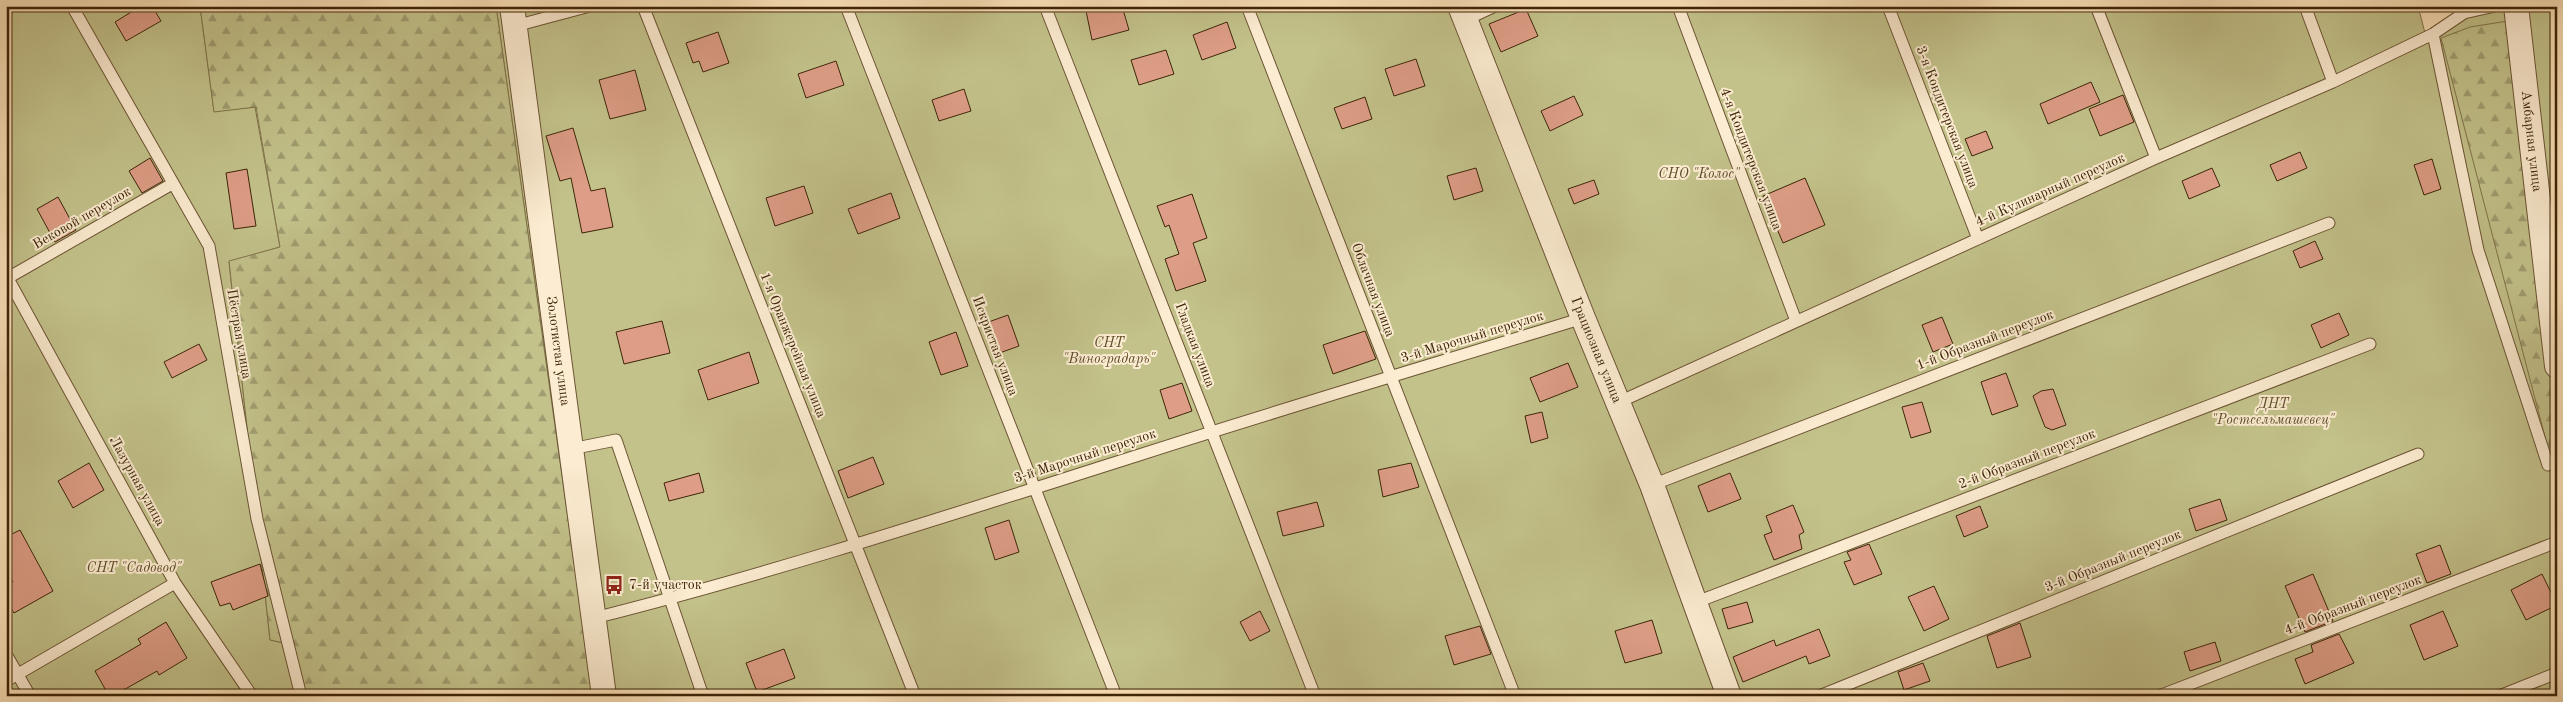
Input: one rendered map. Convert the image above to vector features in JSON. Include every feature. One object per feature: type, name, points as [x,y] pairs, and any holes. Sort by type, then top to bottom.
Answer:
[{"type":"street","name":"Амбарная улица","points":[[2516,6],[2557,366]]},
{"type":"street","name":"Грациозная улица","points":[[1463,13],[1617,403],[1652,485],[1729,696]]},
{"type":"street","name":"Золотистая улица","points":[[513,16],[604,696]]},
{"type":"lane","name":"Пёстрая улица","points":[[72,6],[208,246],[257,519],[301,696]]},
{"type":"lane","points":[[513,16],[590,6]]},
{"type":"lane","name":"1-я Оранжерейная улица","points":[[643,6],[915,696]]},
{"type":"lane","name":"Искристая улица","points":[[846,6],[1116,696]]},
{"type":"lane","name":"Гладкая улица","points":[[1046,6],[1316,696]]},
{"type":"lane","name":"Облачная улица","points":[[1247,6],[1515,696]]},
{"type":"lane","points":[[1463,13],[1495,6]]},
{"type":"lane","name":"4-я Кондитерская улица","points":[[1678,6],[1796,322]]},
{"type":"lane","name":"3-я Кондитерская улица","points":[[1888,6],[1978,239]]},
{"type":"lane","points":[[2096,6],[2156,158]]},
{"type":"lane","points":[[2305,6],[2333,82]]},
{"type":"lane","name":"4-й Кулинарный переулок","points":[[1617,403],[2156,158],[2333,82],[2434,34],[2464,13],[2495,6]]},
{"type":"lane","points":[[2434,34],[2478,250],[2548,465]]},
{"type":"lane","name":"Вековой переулок","points":[[7,277],[172,184]]},
{"type":"lane","name":"1-й Образный переулок","points":[[1652,485],[2328,223]]},
{"type":"lane","name":"Лазурная улица","points":[[7,277],[175,583],[252,696]]},
{"type":"lane","name":"3-й Марочный переулок","points":[[594,618],[669,599],[856,545],[1212,431],[1583,318]]},
{"type":"lane","name":"2-й Образный переулок","points":[[1694,603],[2370,344]]},
{"type":"lane","points":[[571,449],[616,440],[703,696]]},
{"type":"lane","name":"3-й Образный переулок","points":[[1819,696],[2418,454]]},
{"type":"lane","name":"4-й Образный переулок","points":[[2159,696],[2557,542]]},
{"type":"lane","points":[[6,681],[175,583]]},
{"type":"lane","points":[[6,654],[30,696]]},
{"type":"lane","points":[[2499,696],[2557,673]]},
{"type":"green space","name":"СНТ \"Садовод\"","points":[[6,6],[200,6],[214,111],[255,107],[280,247],[229,262],[270,640],[284,643],[302,696],[6,696]]},
{"type":"green space","points":[[200,6],[496,6],[593,696],[302,696],[284,643],[270,640],[229,261],[280,247],[256,107],[214,112]]},
{"type":"green space","points":[[496,6],[2418,6],[2425,33],[2485,6],[2557,6],[2557,696],[593,696]]},
{"type":"green space","points":[[2508,21],[2552,380],[2557,391],[2557,458],[2551,460],[2441,38],[2470,27]]},
{"type":"building","points":[[141,6],[152,6],[161,21],[126,41],[115,22]]},
{"type":"building","points":[[1085,6],[1122,6],[1129,30],[1092,40]]},
{"type":"building","points":[[1526,9],[1538,36],[1501,52],[1489,24]]},
{"type":"building","points":[[1227,22],[1236,48],[1202,60],[1193,35]]},
{"type":"building","points":[[718,32],[729,63],[703,72],[699,61],[693,63],[686,43]]},
{"type":"building","points":[[1166,50],[1174,74],[1139,85],[1131,60]]},
{"type":"building","points":[[1416,59],[1425,86],[1394,96],[1385,69]]},
{"type":"building","points":[[836,61],[844,85],[806,98],[798,74]]},
{"type":"building","points":[[635,70],[646,110],[610,119],[599,80]]},
{"type":"building","points":[[2091,82],[2100,102],[2048,124],[2040,104]]},
{"type":"building","points":[[964,89],[971,111],[939,121],[932,100]]},
{"type":"building","points":[[2123,95],[2134,122],[2100,136],[2089,109]]},
{"type":"building","points":[[1574,96],[1583,115],[1550,131],[1541,111]]},
{"type":"building","points":[[1365,97],[1372,119],[1342,129],[1334,108]]},
{"type":"building","points":[[573,128],[591,191],[605,188],[613,227],[582,233],[571,178],[560,181],[546,136]]},
{"type":"building","points":[[1986,131],[1993,148],[1972,156],[1965,139]]},
{"type":"building","points":[[2300,152],[2307,168],[2277,181],[2270,165]]},
{"type":"building","points":[[150,158],[163,181],[142,193],[129,171]]},
{"type":"building","points":[[2432,159],[2441,189],[2424,195],[2414,165]]},
{"type":"building","points":[[1476,168],[1483,191],[1454,200],[1447,176]]},
{"type":"building","points":[[2212,168],[2220,186],[2189,199],[2182,181]]},
{"type":"building","points":[[247,169],[256,226],[234,229],[226,173]]},
{"type":"building","points":[[1805,178],[1825,225],[1783,243],[1763,196]]},
{"type":"building","points":[[1594,180],[1599,194],[1574,204],[1568,189]]},
{"type":"building","points":[[804,186],[813,213],[775,226],[766,198]]},
{"type":"building","points":[[891,193],[900,218],[858,234],[848,209]]},
{"type":"building","points":[[1192,194],[1207,238],[1193,243],[1206,281],[1176,291],[1165,259],[1179,254],[1169,225],[1165,227],[1157,206]]},
{"type":"building","points":[[58,197],[76,230],[55,242],[37,209]]},
{"type":"building","points":[[2315,241],[2323,259],[2300,268],[2293,251]]},
{"type":"building","points":[[2339,313],[2349,335],[2321,348],[2311,325]]},
{"type":"building","points":[[1008,315],[1019,346],[994,355],[983,324]]},
{"type":"building","points":[[1942,317],[1953,344],[1933,352],[1922,325]]},
{"type":"building","points":[[662,321],[670,353],[624,364],[616,332]]},
{"type":"building","points":[[1365,331],[1376,359],[1333,374],[1323,345]]},
{"type":"building","points":[[956,332],[968,366],[941,375],[929,342]]},
{"type":"building","points":[[199,344],[207,360],[172,378],[164,362]]},
{"type":"building","points":[[749,352],[759,383],[708,400],[698,370]]},
{"type":"building","points":[[1568,363],[1578,387],[1540,402],[1530,378]]},
{"type":"building","points":[[2006,373],[2018,406],[1992,415],[1981,382]]},
{"type":"building","points":[[1182,383],[1192,411],[1169,419],[1160,390]]},
{"type":"building","points":[[2053,389],[2066,425],[2052,430],[2045,427],[2033,396],[2041,391]]},
{"type":"building","points":[[1922,402],[1931,432],[1911,438],[1902,407]]},
{"type":"building","points":[[1542,412],[1548,438],[1531,443],[1525,416]]},
{"type":"building","points":[[873,457],[884,484],[848,498],[838,471]]},
{"type":"building","points":[[89,463],[104,490],[73,508],[58,481]]},
{"type":"building","points":[[1411,463],[1419,487],[1383,497],[1378,470]]},
{"type":"building","points":[[699,473],[704,492],[669,501],[664,483]]},
{"type":"building","points":[[1730,473],[1741,499],[1708,512],[1698,486]]},
{"type":"building","points":[[2220,499],[2227,520],[2196,531],[2189,509]]},
{"type":"building","points":[[1317,502],[1324,526],[1283,536],[1277,512]]},
{"type":"building","points":[[1793,505],[1804,532],[1799,535],[1802,549],[1774,560],[1764,535],[1772,532],[1766,516]]},
{"type":"building","points":[[1980,506],[1988,527],[1964,537],[1956,516]]},
{"type":"building","points":[[1009,520],[1019,552],[995,560],[985,528]]},
{"type":"building","points":[[20,530],[53,591],[14,613],[6,600],[6,586],[13,582],[6,570],[6,537]]},
{"type":"building","points":[[1869,544],[1882,574],[1854,585],[1844,562],[1851,560],[1847,552]]},
{"type":"building","points":[[2440,545],[2451,574],[2427,583],[2416,554]]},
{"type":"building","points":[[260,564],[268,596],[233,610],[230,603],[220,606],[211,582]]},
{"type":"building","points":[[2313,574],[2333,621],[2305,632],[2285,586]]},
{"type":"building","points":[[2542,574],[2557,605],[2526,620],[2511,590]]},
{"type":"building","points":[[1934,586],[1949,619],[1924,631],[1908,597]]},
{"type":"building","points":[[1747,602],[1753,622],[1728,629],[1722,609]]},
{"type":"building","points":[[1260,611],[1270,631],[1250,641],[1240,622]]},
{"type":"building","points":[[2443,611],[2458,646],[2424,660],[2410,625]]},
{"type":"building","points":[[1652,620],[1662,653],[1625,663],[1615,631]]},
{"type":"building","points":[[166,622],[187,658],[159,675],[157,671],[113,696],[109,696],[95,671],[141,644],[138,639]]},
{"type":"building","points":[[2020,623],[2031,657],[1997,668],[1987,636]]},
{"type":"building","points":[[1480,626],[1491,654],[1454,665],[1445,636]]},
{"type":"building","points":[[1819,629],[1830,656],[1809,664],[1806,656],[1743,682],[1733,657],[1774,640],[1776,646]]},
{"type":"building","points":[[2339,634],[2354,663],[2305,684],[2295,659],[2313,652],[2311,645]]},
{"type":"building","points":[[2215,642],[2221,661],[2190,671],[2184,652]]},
{"type":"building","points":[[784,649],[795,678],[757,692],[746,663]]},
{"type":"building","points":[[1923,663],[1930,681],[1904,690],[1898,672]]},
{"type":"place","name":"7-й участок","points":[[614,585]]},
{"type":"park label","name":"СНО \"Колос\"","points":[[1699,174]]},
{"type":"park label","name":"СНТ \"Виноградарь\"","points":[[1109,352]]},
{"type":"park label","name":"ДНТ \"Ростсельмашевец\"","points":[[2273,412]]}]
